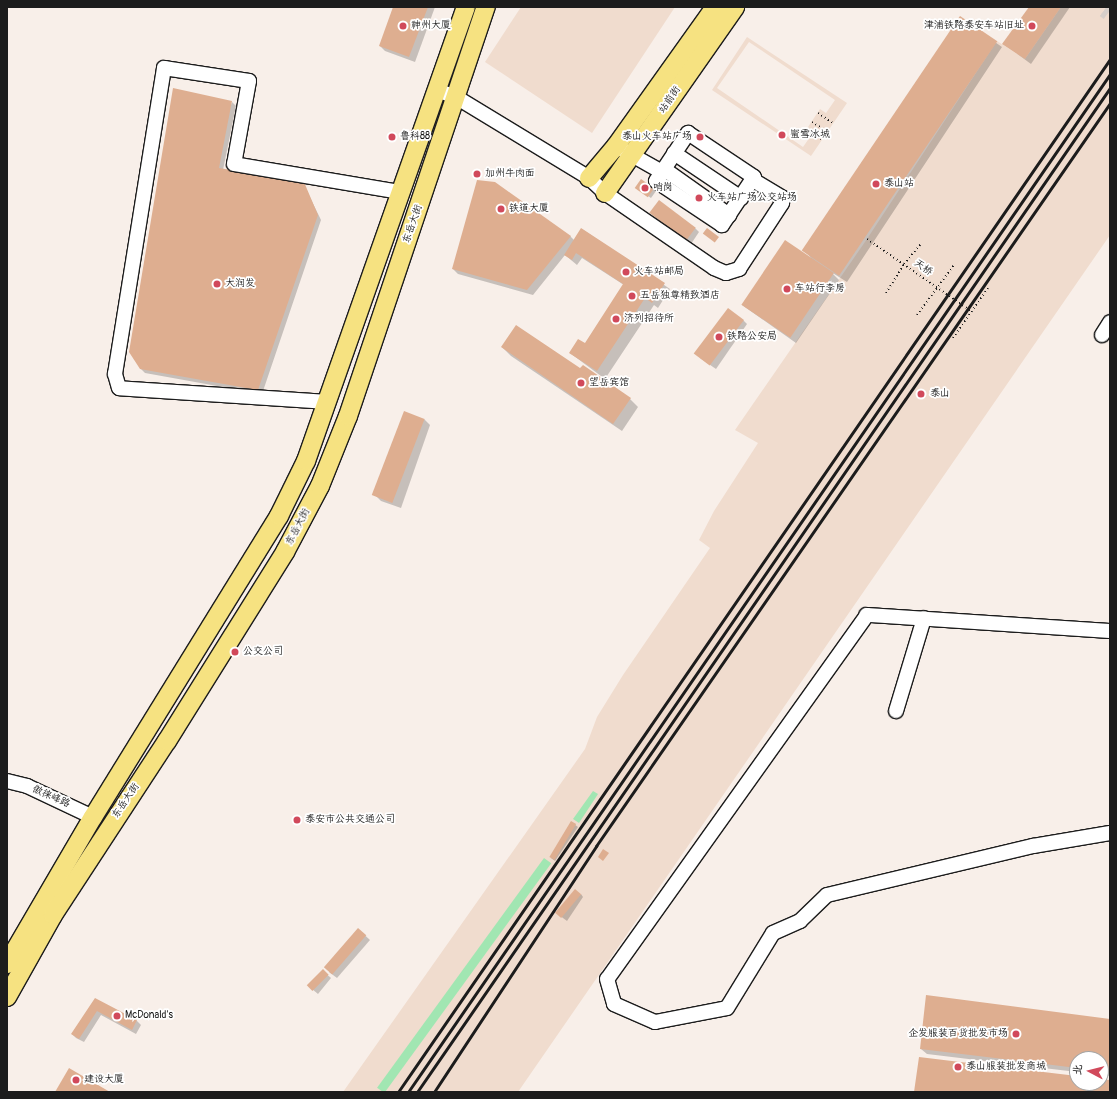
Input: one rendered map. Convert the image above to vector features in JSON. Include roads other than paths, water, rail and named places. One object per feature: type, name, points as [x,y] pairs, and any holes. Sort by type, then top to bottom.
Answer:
[{"type":"main road","name":"东岳大街","points":[[7,964],[93,817],[279,516],[306,461],[328,402],[400,192],[439,91],[466,7]]},
{"type":"main road","name":"东岳大街","points":[[7,996],[53,915],[108,827],[167,741],[285,552],[320,486],[351,408],[486,7]]},
{"type":"main road","name":"站前街","points":[[588,178],[616,146],[714,7]]},
{"type":"main road","name":"站前街","points":[[605,193],[735,7]]},
{"type":"main road","points":[[93,817],[108,827]]},
{"type":"street","points":[[328,402],[119,388],[115,374],[164,68],[249,81],[234,164],[400,192]]},
{"type":"street","points":[[439,91],[456,97],[588,178],[605,193],[714,268],[726,273],[740,269],[782,203],[783,198],[739,200],[670,160],[632,156],[616,146]]},
{"type":"street","points":[[670,160],[688,133],[754,177],[739,200]]},
{"type":"street","points":[[670,160],[739,200]]},
{"type":"street","points":[[1102,335],[1110,322]]},
{"type":"street","points":[[1110,631],[867,615],[607,979],[614,1004],[655,1022],[727,1008],[773,933],[800,921],[827,895],[1033,846],[1110,833]]},
{"type":"street","points":[[896,712],[924,618]]},
{"type":"street","name":"傲徕峰路","points":[[7,781],[49,796],[93,817]]},
{"type":"tunnel","points":[[1106,7],[1110,10]]},
{"type":"railway","points":[[398,1092],[1110,59]]},
{"type":"railway","points":[[408,1092],[1110,74]]},
{"type":"railway","points":[[417,1092],[1110,88]]},
{"type":"railway","points":[[434,1092],[596,846],[1110,103]]},
{"type":"place","name":"神州大厦","points":[[403,26]]},
{"type":"place","name":"津浦铁路泰安车站旧址","points":[[1032,26]]},
{"type":"place","name":"蜜雪冰城","points":[[782,135]]},
{"type":"place","name":"鲁科88","points":[[392,137]]},
{"type":"place","name":"泰山火车站广场","points":[[700,137]]},
{"type":"place","name":"加州牛肉面","points":[[477,174]]},
{"type":"place","name":"泰山站","points":[[876,184]]},
{"type":"place","name":"哨岗","points":[[645,188]]},
{"type":"place","name":"火车站广场公交站场","points":[[699,198]]},
{"type":"place","name":"铁道大厦","points":[[501,209]]},
{"type":"place","name":"火车站邮局","points":[[626,272]]},
{"type":"place","name":"大润发","points":[[217,284]]},
{"type":"place","name":"车站行李房","points":[[787,289]]},
{"type":"place","name":"五岳独尊精致酒店","points":[[632,296]]},
{"type":"place","name":"济列招待所","points":[[616,319]]},
{"type":"place","name":"铁路公安局","points":[[719,337]]},
{"type":"place","name":"望岳宾馆","points":[[581,383]]},
{"type":"place","name":"泰山","points":[[921,394]]},
{"type":"place","name":"公交公司","points":[[235,652]]},
{"type":"place","name":"泰安市公共交通公司","points":[[297,820]]},
{"type":"place","name":"McDonald's","points":[[117,1016]]},
{"type":"place","name":"企发服装百货批发市场","points":[[1016,1034]]},
{"type":"place","name":"泰山服装批发商城","points":[[958,1067]]},
{"type":"place","name":"建设大厦","points":[[76,1080]]}]
